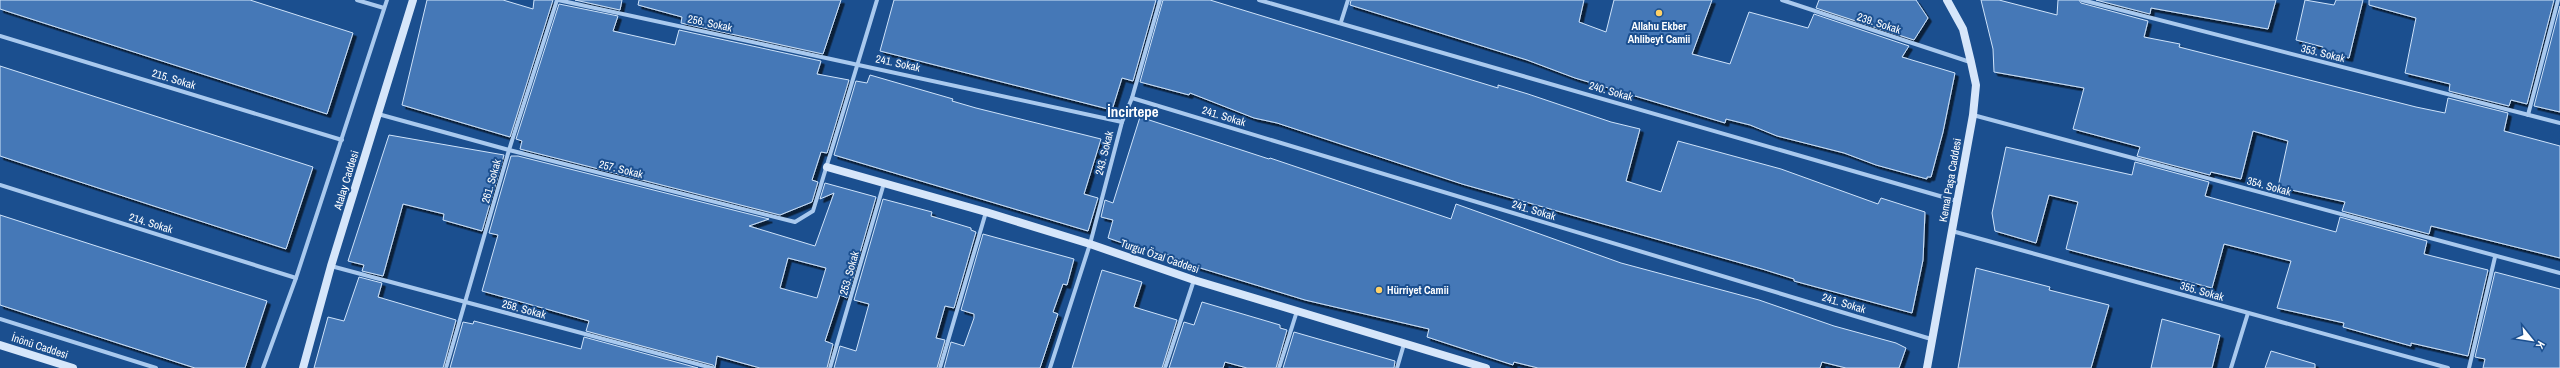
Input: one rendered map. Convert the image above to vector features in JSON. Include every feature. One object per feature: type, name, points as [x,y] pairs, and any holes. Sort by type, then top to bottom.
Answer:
[{"type":"street","points":[[357,0],[384,8]]},
{"type":"street","points":[[263,368],[296,278],[387,0]]},
{"type":"street","name":"Atalay Caddesi","points":[[303,368],[331,266],[413,0]]},
{"type":"street","name":"256. Sokak","points":[[558,0],[857,63]]},
{"type":"street","name":"261. Sokak","points":[[446,368],[509,150],[558,0]]},
{"type":"street","name":"257. Sokak","points":[[378,114],[509,150],[795,222],[813,211],[877,0]]},
{"type":"street","name":"243. Sokak","points":[[1050,368],[1090,244],[1122,122],[1132,98],[1160,0]]},
{"type":"street","name":"240. Sokak","points":[[1259,0],[1341,22],[1958,202]]},
{"type":"street","points":[[1341,22],[1348,0]]},
{"type":"street","name":"239. Sokak","points":[[1782,0],[1971,62]]},
{"type":"street","name":"Kemal Paşa Caddesi","points":[[1927,368],[1931,338],[1958,202],[1973,115],[1976,85],[1963,29],[1948,0]]},
{"type":"street","name":"353. Sokak","points":[[2082,0],[2560,124]]},
{"type":"street","points":[[2528,115],[2558,0]]},
{"type":"street","name":"215. Sokak","points":[[0,36],[342,140]]},
{"type":"street","name":"241. Sokak","points":[[857,63],[1122,122]]},
{"type":"street","name":"241. Sokak","points":[[1132,98],[1931,338]]},
{"type":"street","name":"354. Sokak","points":[[1973,115],[2495,257],[2560,273]]},
{"type":"street","name":"Turgut Özal Caddesi","points":[[827,167],[986,212],[1090,244],[1194,280],[1486,368]]},
{"type":"street","name":"253. Sokak","points":[[830,368],[884,182]]},
{"type":"street","name":"214. Sokak","points":[[0,185],[296,278]]},
{"type":"street","points":[[940,368],[986,212]]},
{"type":"street","name":"355. Sokak","points":[[1952,231],[2448,368]]},
{"type":"street","points":[[2469,368],[2495,257]]},
{"type":"street","name":"258. Sokak","points":[[331,266],[712,368]]},
{"type":"street","points":[[1165,368],[1194,280]]},
{"type":"street","points":[[1279,368],[1297,311]]},
{"type":"street","points":[[2231,368],[2248,314]]},
{"type":"street","points":[[0,319],[156,368]]},
{"type":"street","points":[[1397,368],[1404,344]]},
{"type":"street","name":"İnönü Caddesi","points":[[0,345],[73,368]]},
{"type":"building","points":[[0,0],[250,0],[353,33],[327,114],[0,9]]},
{"type":"building","points":[[427,0],[503,0],[533,9],[534,0],[553,0],[510,137],[402,105]]},
{"type":"building","points":[[575,0],[622,0],[620,10]]},
{"type":"building","points":[[639,0],[841,0],[823,54],[681,23],[682,17],[638,5]]},
{"type":"building","points":[[894,0],[1156,0],[1133,81],[1122,78],[1112,110],[880,51]]},
{"type":"building","points":[[1163,0],[1210,0],[1498,88],[1498,85],[1528,94],[1611,122],[1640,129],[1626,181],[1661,192],[1678,141],[1781,169],[1878,204],[1881,198],[1925,212],[1923,260],[1912,313],[1794,281],[1794,279],[1762,269],[1462,184],[1277,123],[1254,118],[1190,93],[1189,95],[1140,82]]},
{"type":"building","points":[[1351,0],[1584,0],[1579,22],[1606,32],[1614,0],[1712,0],[1692,54],[1730,64],[1749,12],[1808,28],[1814,14],[1909,46],[1902,57],[1955,73],[1943,132],[1931,177],[1927,177],[1927,179],[1876,165],[1844,153],[1777,136],[1750,125],[1726,119],[1725,123],[1575,78],[1527,60],[1350,5]]},
{"type":"building","points":[[1819,0],[1916,0],[1928,18],[1914,40],[1816,8]]},
{"type":"building","points":[[1981,0],[1999,0],[2057,15],[2058,0],[2079,0],[2081,3],[2148,21],[2144,37],[2180,44],[2179,47],[2445,113],[2448,98],[2508,113],[2504,131],[2560,146],[2560,258],[2431,226],[2429,234],[2342,211],[2345,202],[2278,187],[2288,141],[2253,131],[2241,179],[2211,172],[2210,175],[2137,156],[2140,147],[2073,129],[2084,88],[1994,72],[1993,49]]},
{"type":"building","points":[[2096,0],[2276,0],[2268,29],[2151,8],[2150,14]]},
{"type":"building","points":[[2305,0],[2334,5],[2336,0],[2363,0],[2349,58],[2322,52],[2323,47],[2296,40]]},
{"type":"building","points":[[2369,0],[2554,0],[2527,104],[2511,100],[2509,106],[2449,91],[2450,84],[2405,73],[2416,18],[2369,5]]},
{"type":"building","points":[[559,4],[618,16],[613,31],[675,45],[679,30],[821,61],[817,74],[849,80],[827,153],[821,152],[812,180],[818,182],[812,202],[780,215],[520,149],[522,141],[516,139]]},
{"type":"building","points":[[2560,6],[2560,112],[2534,106]]},
{"type":"building","points":[[0,66],[313,167],[286,249],[0,156]]},
{"type":"building","points":[[870,75],[953,99],[952,101],[976,108],[1101,139],[1084,194],[1098,198],[1088,231],[834,155],[856,81],[867,83]]},
{"type":"building","points":[[1140,117],[1269,159],[1270,158],[1451,219],[1456,204],[1621,263],[1759,300],[1834,326],[1896,343],[1906,348],[1899,368],[1846,368],[1822,362],[1820,368],[1538,368],[1514,362],[1513,365],[1427,337],[1429,329],[1305,300],[1197,267],[1166,254],[1134,247],[1108,238],[1113,220],[1101,217],[1105,200],[1113,203]]},
{"type":"building","points":[[389,135],[504,155],[482,231],[443,220],[444,214],[403,204],[383,276],[362,271],[364,265],[348,261]]},
{"type":"building","points":[[2006,147],[2132,175],[2135,162],[2209,182],[2205,196],[2336,232],[2340,217],[2427,241],[2424,254],[2488,270],[2468,356],[2411,343],[2411,346],[2343,327],[2344,323],[2277,308],[2291,261],[2224,244],[2212,288],[2066,249],[2078,202],[2049,195],[2036,243],[1995,231],[1992,213]]},
{"type":"building","points":[[511,156],[518,156],[769,219],[749,226],[815,246],[834,193],[820,199],[825,183],[876,197],[847,298],[840,295],[825,341],[833,344],[827,368],[760,368],[717,356],[715,368],[713,365],[586,331],[589,321],[482,291],[498,235],[489,233]],"holes":[[[788,258],[826,268],[817,298],[780,288]]]},
{"type":"building","points":[[883,199],[932,212],[931,216],[971,228],[971,230],[976,232],[954,308],[945,306],[936,338],[945,340],[937,368],[834,368],[840,346],[856,351],[869,304],[854,300]]},
{"type":"building","points":[[0,215],[267,301],[245,368],[195,368],[0,305]]},
{"type":"building","points":[[983,234],[1074,259],[1067,285],[1063,284],[1053,312],[1058,314],[1040,368],[944,368],[951,342],[964,346],[974,318],[974,314],[961,310]]},
{"type":"building","points":[[1976,268],[2050,287],[2049,290],[2109,305],[2091,368],[1958,368]]},
{"type":"building","points":[[1102,270],[1142,282],[1134,307],[1177,320],[1162,368],[1072,368]]},
{"type":"building","points":[[2495,272],[2560,289],[2560,368],[2483,368],[2485,359],[2475,357]]},
{"type":"building","points":[[359,277],[382,283],[378,297],[456,320],[443,368],[314,368],[328,317],[344,321]]},
{"type":"building","points":[[1202,302],[1280,325],[1280,328],[1287,330],[1276,368],[1247,368],[1225,362],[1223,368],[1169,368],[1184,322],[1194,325]]},
{"type":"building","points":[[2162,319],[2220,335],[2212,368],[2151,368]]},
{"type":"building","points":[[474,321],[581,349],[584,337],[698,368],[450,368],[463,322],[473,324]]},
{"type":"building","points":[[1294,332],[1395,361],[1394,368],[1283,368]]},
{"type":"building","points":[[2271,351],[2315,364],[2315,368],[2265,368]]},
{"type":"place","name":"Allahu Ekber Ahlibeyt Camii","points":[[1659,13]]},
{"type":"place","name":"Hürriyet Camii","points":[[1379,290]]},
{"type":"district","name":"İncirtepe","points":[[1133,112]]}]
